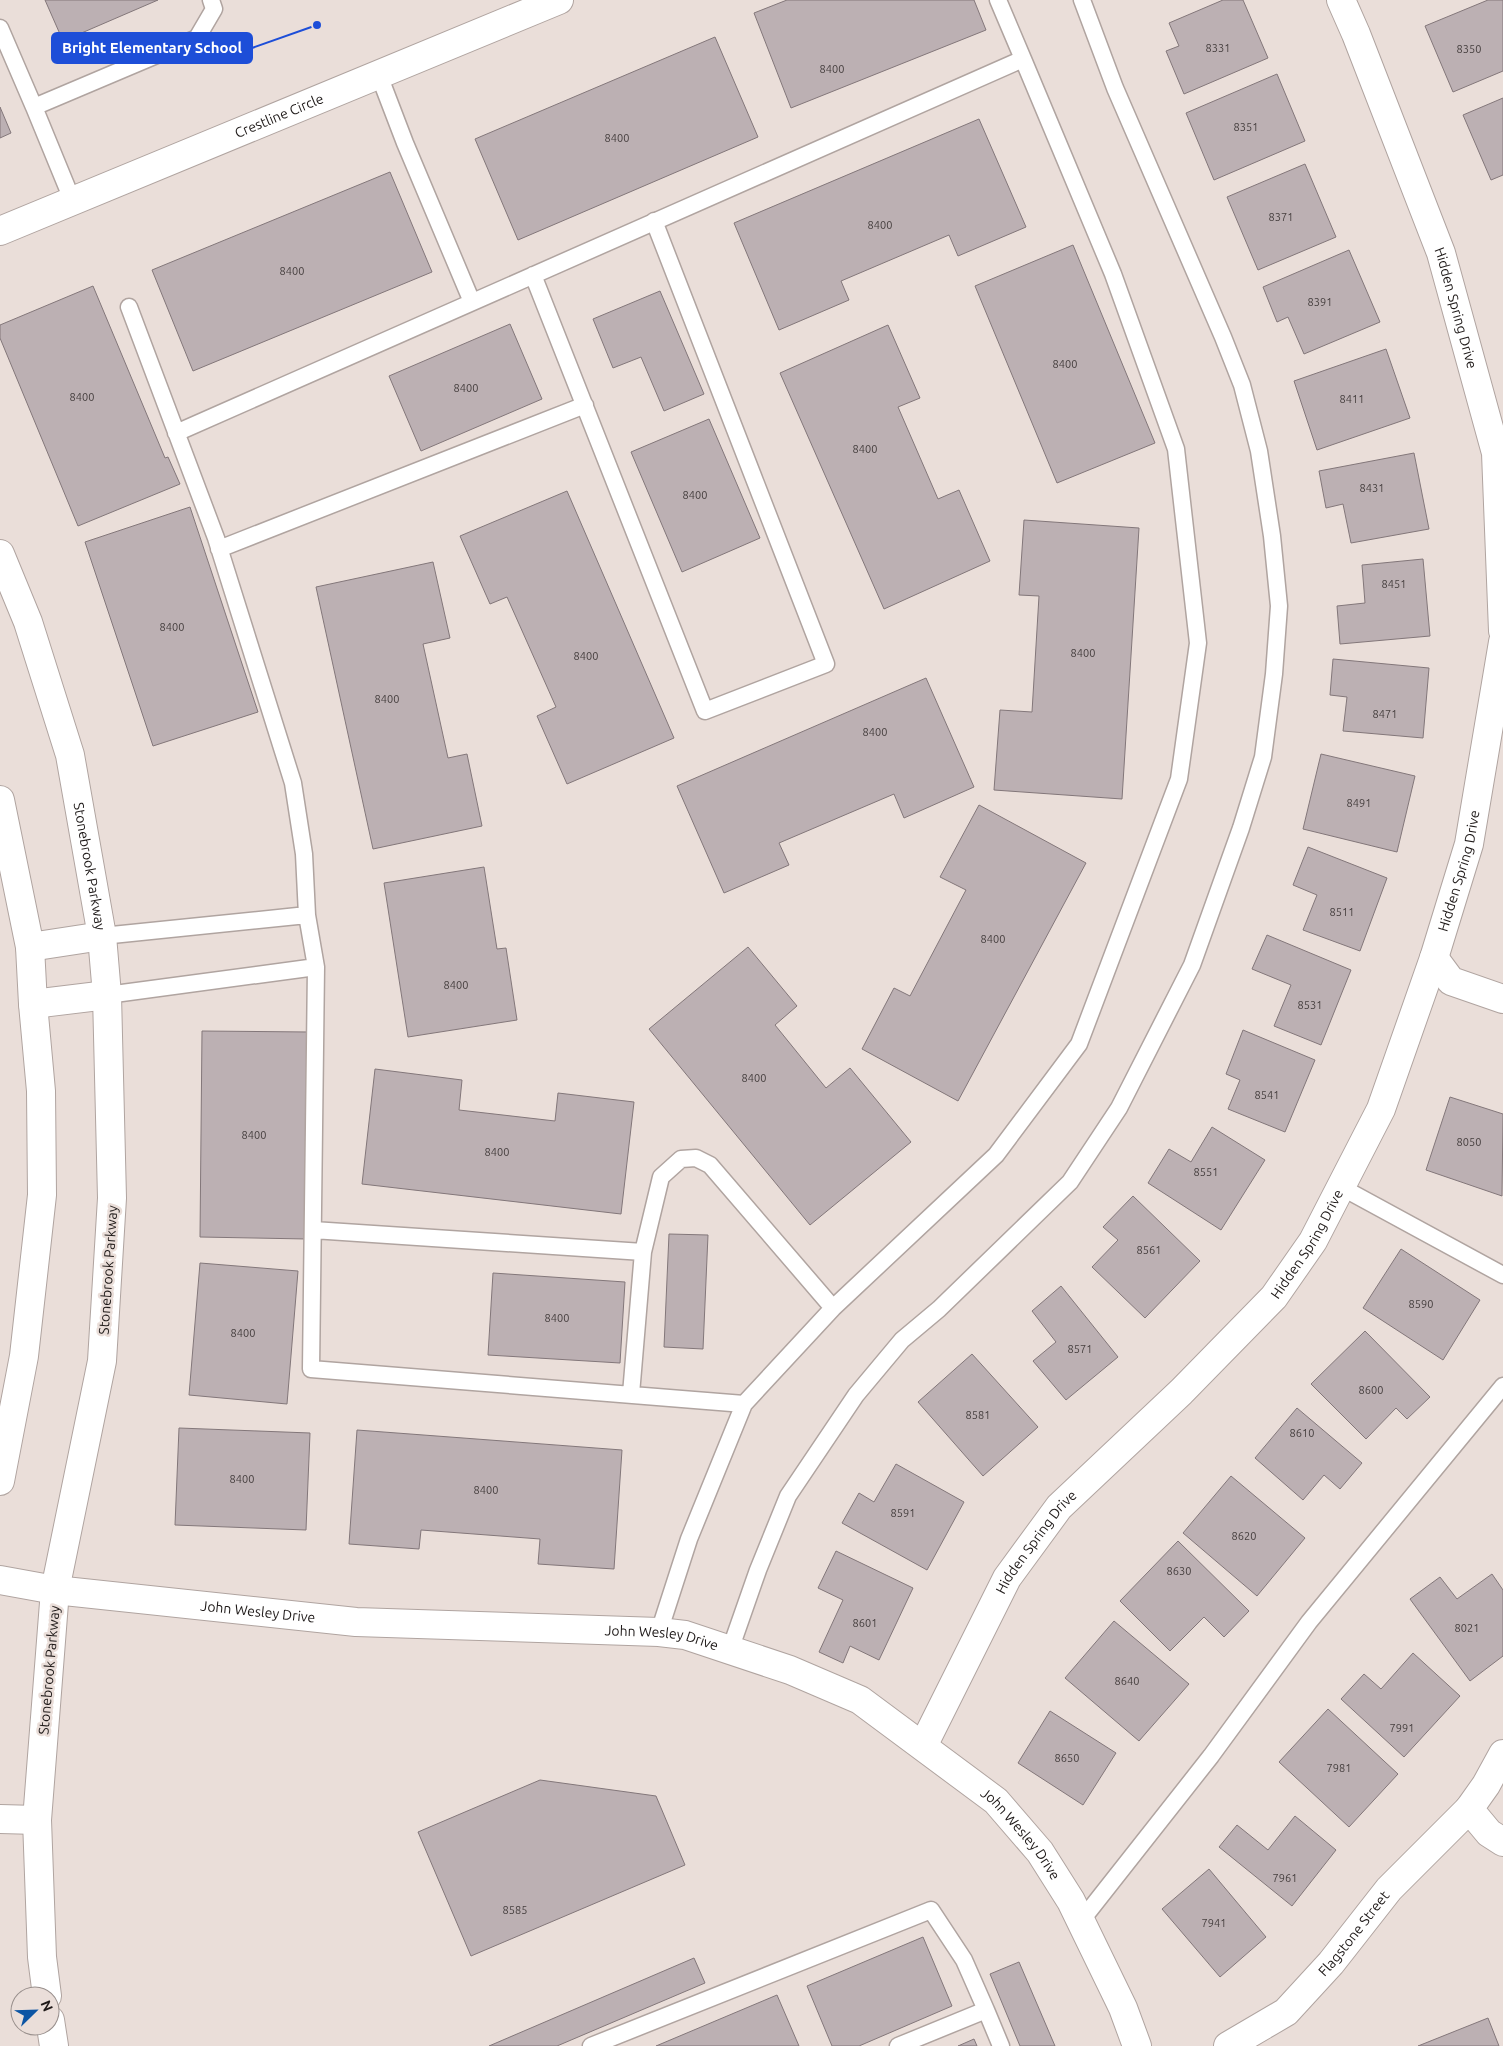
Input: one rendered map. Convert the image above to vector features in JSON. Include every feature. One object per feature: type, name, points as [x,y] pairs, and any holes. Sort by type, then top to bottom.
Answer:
[{"type":"street","name":"Crestline Circle","points":[[0,231],[559,0]]},
{"type":"street","name":"Hidden Spring Drive","points":[[1341,0],[1441,253],[1496,453],[1503,631]]},
{"type":"street","name":"Stonebrook Parkway","points":[[0,554],[28,622],[70,755],[102,936],[107,995],[112,1198],[102,1361],[55,1590],[36,1820],[42,1957],[46,1986]]},
{"type":"street","name":"Hidden Spring Drive","points":[[923,1746],[1007,1578],[1058,1507],[1181,1392],[1274,1297],[1313,1241],[1381,1109],[1434,958],[1470,844],[1503,642]]},
{"type":"street","points":[[0,800],[30,947],[41,1091],[42,1195],[24,1356],[0,1481]]},
{"type":"street","points":[[30,947],[102,936]]},
{"type":"street","points":[[1434,958],[1451,981],[1503,999]]},
{"type":"street","points":[[33,1004],[107,995]]},
{"type":"street","name":"John Wesley Drive","points":[[0,1580],[55,1590],[356,1622],[659,1632],[685,1635],[790,1670],[860,1700],[996,1801],[1040,1852],[1071,1901],[1123,2008],[1137,2046]]},
{"type":"street","name":"Flagstone Street","points":[[1228,2046],[1286,2012],[1331,1963],[1389,1889],[1470,1808],[1486,1785],[1503,1754]]},
{"type":"street","points":[[1470,1808],[1489,1833],[1503,1842]]},
{"type":"street","points":[[0,1819],[36,1820]]},
{"type":"lane","points":[[34,107],[197,38],[214,9],[211,0]]},
{"type":"lane","points":[[659,1632],[689,1540],[744,1404],[833,1308],[996,1155],[1079,1044],[1179,779],[1198,643],[1176,449],[1113,274],[998,0]]},
{"type":"lane","points":[[730,1650],[758,1570],[788,1496],[856,1394],[902,1340],[946,1303],[1070,1182],[1119,1108],[1192,965],[1241,828],[1263,757],[1274,674],[1279,606],[1272,536],[1259,452],[1242,385],[1115,88],[1082,0]]},
{"type":"lane","points":[[0,28],[73,202]]},
{"type":"lane","points":[[176,433],[1023,59]]},
{"type":"lane","points":[[379,75],[405,143],[472,302]]},
{"type":"lane","points":[[533,275],[705,711],[826,664],[654,222]]},
{"type":"lane","points":[[128,307],[219,549],[293,784],[304,854],[307,915],[316,967],[311,1369],[744,1404]]},
{"type":"lane","points":[[219,549],[585,405]]},
{"type":"lane","points":[[102,936],[307,915]]},
{"type":"lane","points":[[107,995],[316,967]]},
{"type":"lane","points":[[631,1394],[643,1252],[661,1177],[681,1159],[696,1158],[710,1165],[833,1308]]},
{"type":"lane","points":[[1341,1187],[1503,1274]]},
{"type":"lane","points":[[313,1230],[643,1252]]},
{"type":"lane","points":[[1081,1920],[1211,1756],[1309,1622],[1503,1386]]},
{"type":"lane","points":[[591,2046],[931,1910],[964,1960],[1001,2046]]},
{"type":"lane","points":[[898,2046],[986,2010]]},
{"type":"building","points":[[45,0],[158,0],[63,41]]},
{"type":"building","points":[[787,0],[974,0],[986,30],[791,108],[754,13]]},
{"type":"building","points":[[1223,0],[1243,0],[1268,58],[1184,94],[1166,51],[1179,46],[1169,23]]},
{"type":"building","points":[[1488,0],[1503,0],[1503,71],[1453,92],[1425,26]]},
{"type":"building","points":[[715,37],[758,137],[518,240],[475,139]]},
{"type":"building","points":[[1277,74],[1305,141],[1214,180],[1186,113]]},
{"type":"building","points":[[1503,98],[1503,175],[1491,180],[1463,115]]},
{"type":"building","points":[[0,107],[11,133],[0,138]]},
{"type":"building","points":[[979,119],[1026,227],[958,256],[949,235],[841,281],[849,300],[779,330],[734,223]]},
{"type":"building","points":[[1305,164],[1336,237],[1258,270],[1227,197]]},
{"type":"building","points":[[390,172],[432,272],[193,371],[152,270]]},
{"type":"building","points":[[1073,245],[1155,443],[1057,483],[975,286]]},
{"type":"building","points":[[1349,250],[1380,322],[1304,354],[1288,317],[1277,322],[1263,287]]},
{"type":"building","points":[[93,286],[165,458],[168,457],[180,484],[78,526],[0,338],[0,325]]},
{"type":"building","points":[[660,291],[704,394],[664,411],[641,357],[613,368],[593,319]]},
{"type":"building","points":[[510,324],[542,399],[421,451],[389,376]]},
{"type":"building","points":[[888,325],[920,398],[898,407],[938,499],[959,490],[990,561],[884,609],[780,373]]},
{"type":"building","points":[[1386,349],[1410,418],[1317,450],[1294,381]]},
{"type":"building","points":[[709,419],[760,538],[682,572],[631,452]]},
{"type":"building","points":[[1414,453],[1429,529],[1351,543],[1343,504],[1326,508],[1319,471]]},
{"type":"building","points":[[567,491],[674,738],[567,784],[537,716],[556,707],[507,597],[490,604],[460,536]]},
{"type":"building","points":[[190,507],[258,712],[153,746],[85,542]]},
{"type":"building","points":[[1024,520],[1139,528],[1122,799],[994,790],[1000,710],[1032,712],[1039,596],[1019,595]]},
{"type":"building","points":[[1423,559],[1430,636],[1340,644],[1337,606],[1365,603],[1362,565]]},
{"type":"building","points":[[433,562],[450,638],[423,644],[448,758],[467,754],[482,826],[373,849],[316,587]]},
{"type":"building","points":[[1333,659],[1429,668],[1423,738],[1343,731],[1347,697],[1330,695]]},
{"type":"building","points":[[926,678],[974,787],[904,818],[894,794],[779,843],[789,865],[724,893],[677,786]]},
{"type":"building","points":[[1321,754],[1415,776],[1397,852],[1303,829]]},
{"type":"building","points":[[979,805],[1086,863],[958,1101],[862,1049],[894,988],[910,996],[966,890],[940,877]]},
{"type":"building","points":[[1308,847],[1387,878],[1360,951],[1303,930],[1317,895],[1293,885]]},
{"type":"building","points":[[484,867],[497,949],[506,948],[517,1020],[408,1037],[384,883]]},
{"type":"building","points":[[1267,935],[1351,970],[1321,1045],[1274,1026],[1291,985],[1252,969]]},
{"type":"building","points":[[748,947],[797,1006],[775,1025],[826,1088],[850,1068],[911,1142],[810,1225],[649,1029]]},
{"type":"building","points":[[1243,1030],[1315,1060],[1285,1132],[1228,1109],[1240,1080],[1226,1074]]},
{"type":"building","points":[[202,1031],[309,1032],[307,1239],[200,1237]]},
{"type":"building","points":[[375,1069],[462,1080],[459,1110],[555,1121],[558,1093],[634,1102],[621,1214],[362,1184]]},
{"type":"building","points":[[1450,1097],[1503,1114],[1502,1196],[1426,1170]]},
{"type":"building","points":[[1212,1127],[1265,1160],[1221,1230],[1148,1183],[1169,1149],[1191,1162]]},
{"type":"building","points":[[1133,1196],[1200,1261],[1145,1318],[1092,1267],[1118,1240],[1103,1227]]},
{"type":"building","points":[[669,1234],[708,1235],[703,1349],[664,1347]]},
{"type":"building","points":[[1401,1249],[1480,1300],[1443,1360],[1363,1308]]},
{"type":"building","points":[[200,1263],[298,1271],[287,1404],[189,1395]]},
{"type":"building","points":[[493,1273],[625,1282],[620,1363],[488,1355]]},
{"type":"building","points":[[1061,1286],[1118,1357],[1066,1400],[1033,1361],[1056,1342],[1032,1311]]},
{"type":"building","points":[[1365,1331],[1430,1397],[1407,1419],[1396,1408],[1366,1439],[1311,1384]]},
{"type":"building","points":[[972,1354],[1038,1427],[983,1476],[918,1402]]},
{"type":"building","points":[[1297,1408],[1362,1463],[1340,1489],[1324,1475],[1303,1500],[1255,1458]]},
{"type":"building","points":[[179,1428],[310,1433],[306,1530],[175,1525]]},
{"type":"building","points":[[357,1430],[622,1450],[614,1569],[538,1564],[540,1539],[421,1530],[419,1549],[349,1544]]},
{"type":"building","points":[[896,1464],[964,1502],[927,1570],[842,1523],[859,1493],[874,1502]]},
{"type":"building","points":[[1231,1476],[1305,1538],[1257,1596],[1183,1533]]},
{"type":"building","points":[[1178,1541],[1249,1611],[1224,1637],[1204,1617],[1170,1651],[1120,1601]]},
{"type":"building","points":[[836,1551],[913,1588],[879,1660],[850,1646],[843,1663],[819,1652],[843,1600],[818,1588]]},
{"type":"building","points":[[1492,1574],[1503,1590],[1503,1656],[1470,1681],[1410,1599],[1440,1577],[1457,1599]]},
{"type":"building","points":[[1114,1621],[1189,1684],[1139,1741],[1065,1678]]},
{"type":"building","points":[[1413,1653],[1460,1696],[1404,1757],[1341,1699],[1364,1674],[1381,1689]]},
{"type":"building","points":[[1328,1709],[1398,1774],[1349,1827],[1279,1762]]},
{"type":"building","points":[[1050,1711],[1116,1753],[1083,1805],[1018,1763]]},
{"type":"building","points":[[540,1780],[656,1796],[685,1865],[471,1956],[418,1832]]},
{"type":"building","points":[[1295,1816],[1336,1850],[1292,1906],[1219,1847],[1237,1825],[1268,1850]]},
{"type":"building","points":[[1209,1869],[1266,1937],[1220,1977],[1162,1909]]},
{"type":"building","points":[[923,1937],[952,2006],[859,2046],[832,2046],[807,1986]]},
{"type":"building","points":[[694,1958],[705,1983],[557,2046],[489,2046]]},
{"type":"building","points":[[1019,1962],[1055,2046],[1020,2046],[990,1974]]},
{"type":"building","points":[[777,1995],[799,2046],[656,2046]]},
{"type":"building","points":[[1488,2018],[1499,2046],[1418,2046]]},
{"type":"building","points":[[974,2039],[977,2046],[958,2046]]},
{"type":"place","name":"Bright Elementary School","points":[[317,25]]}]
